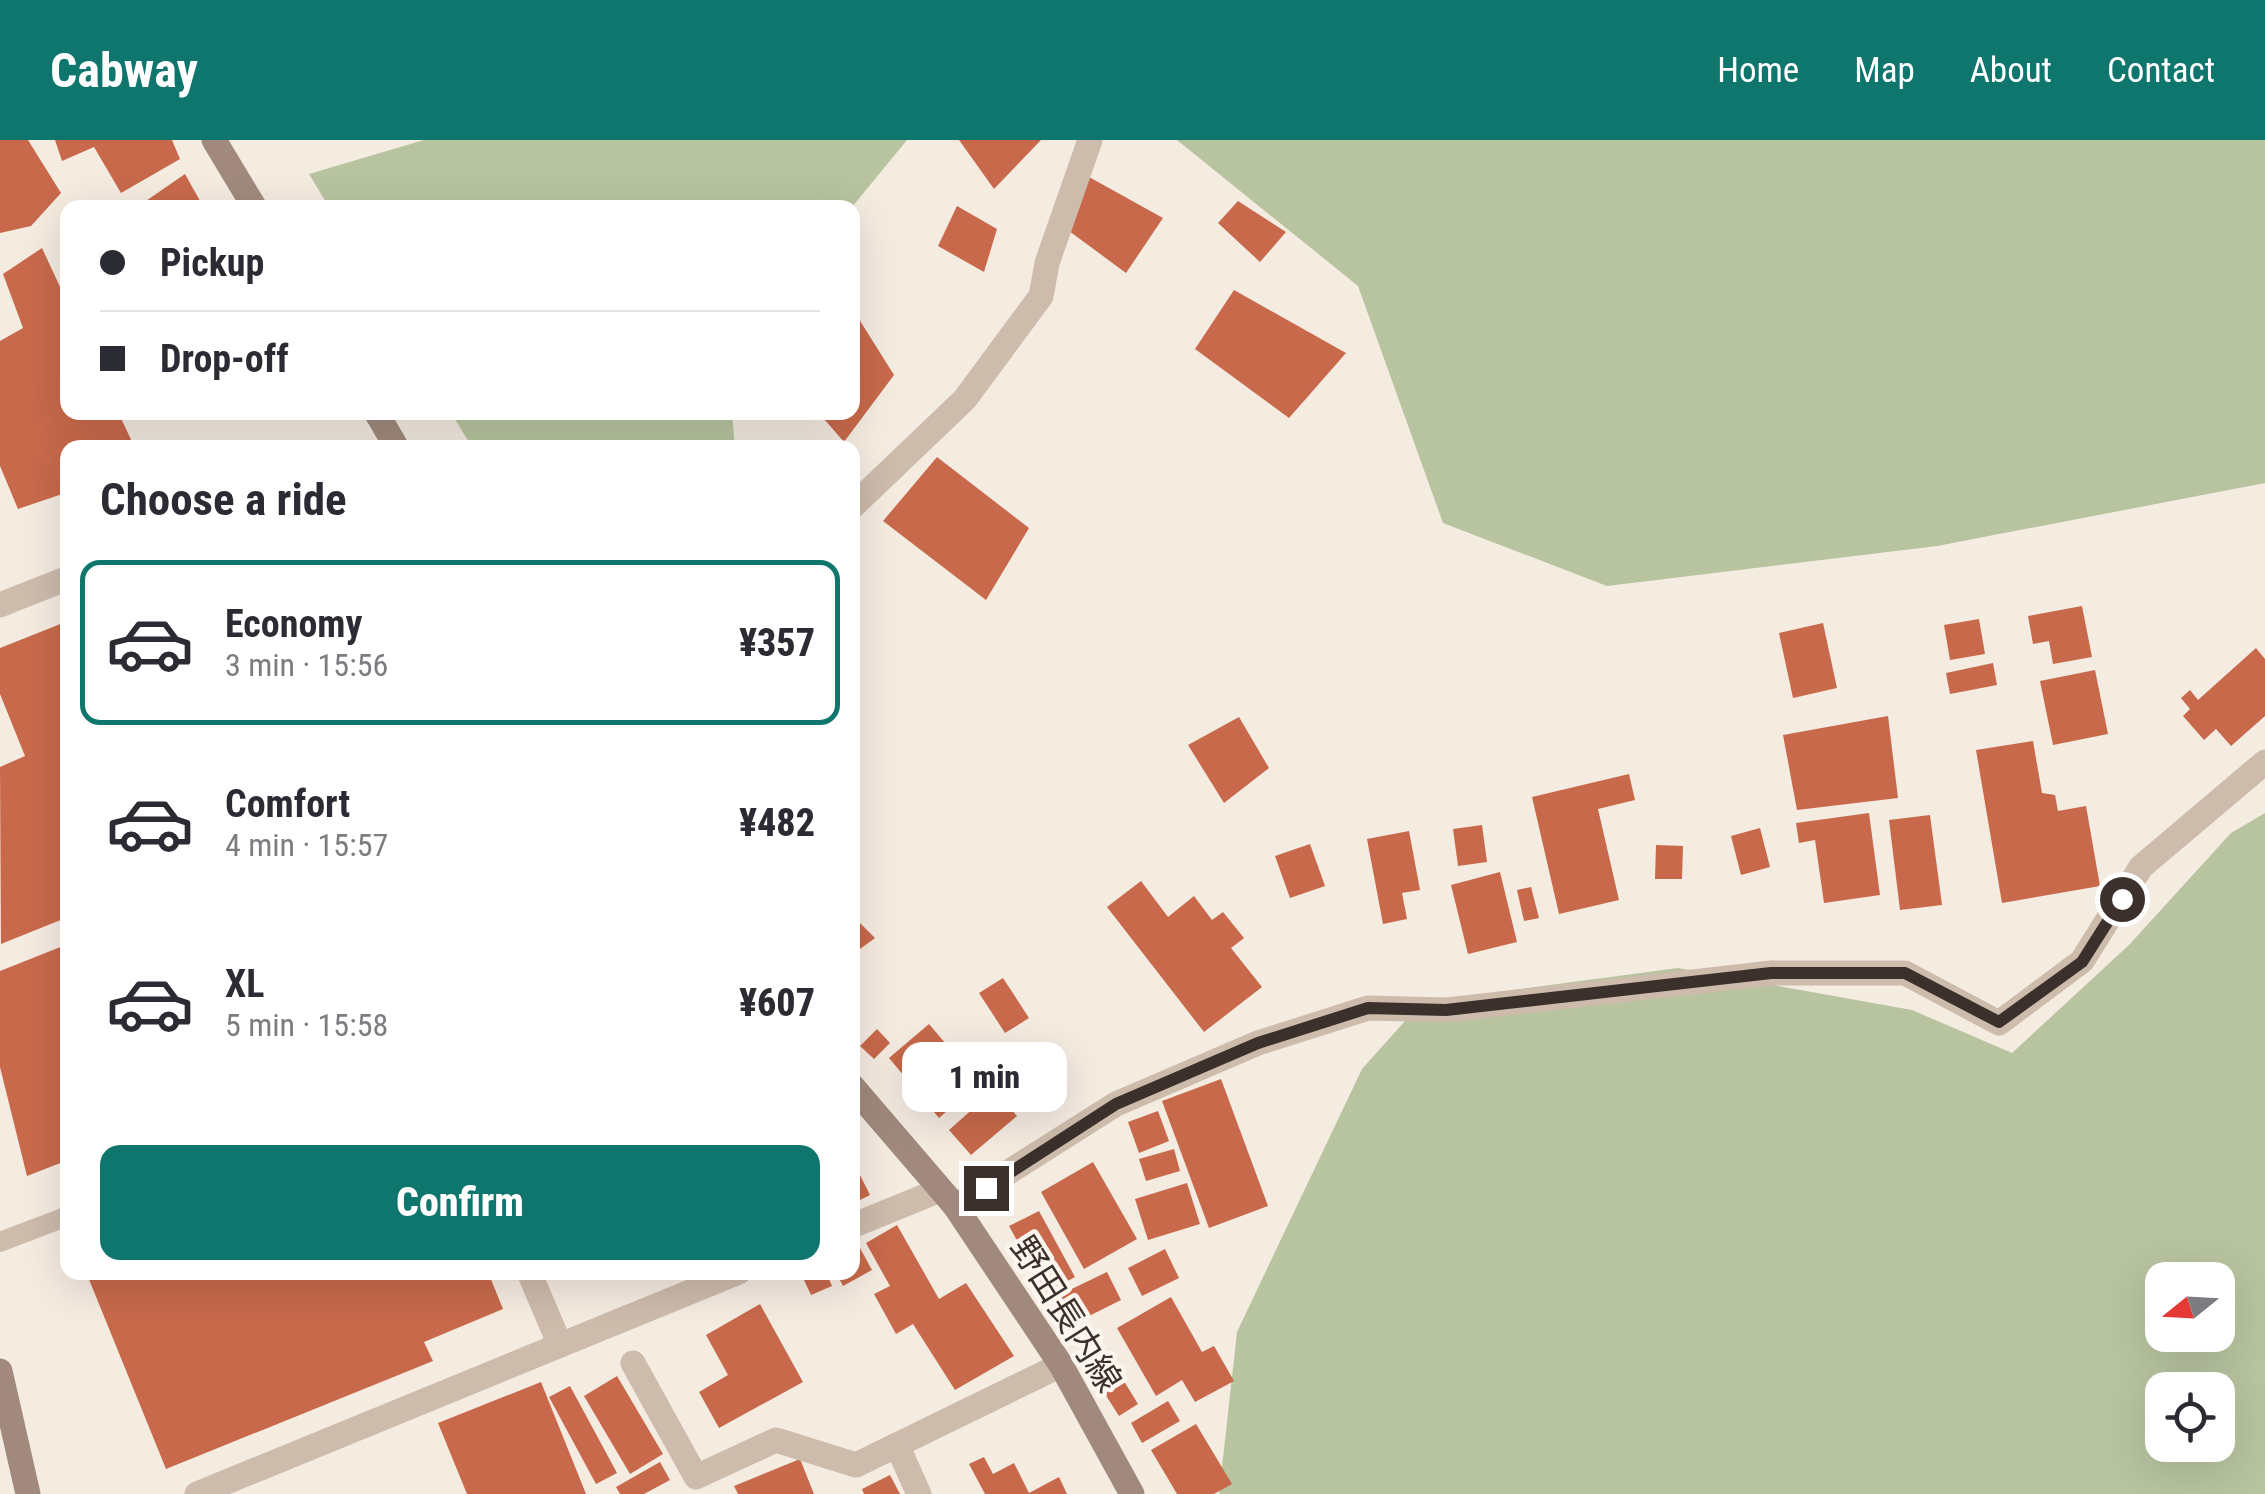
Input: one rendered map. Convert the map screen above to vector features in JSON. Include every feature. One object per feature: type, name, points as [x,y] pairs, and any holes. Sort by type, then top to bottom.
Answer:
[{"type":"main road","points":[[214,140],[249,200]]},
{"type":"main road","name":"野田長内線","points":[[860,1095],[948,1198],[1061,1365],[1132,1494]]},
{"type":"main road","points":[[0,1372],[28,1494]]},
{"type":"street","points":[[860,499],[965,399],[1041,296],[1047,263],[1090,140]]},
{"type":"street","points":[[0,606],[60,581]]},
{"type":"street","points":[[860,1224],[948,1198],[1116,1104],[1258,1043],[1368,1008],[1446,1010],[1771,973],[1905,973],[1999,1022],[2082,962],[2141,867],[2265,762]]},
{"type":"street","points":[[532,1280],[560,1345]]},
{"type":"street","points":[[197,1494],[718,1280]]},
{"type":"street","points":[[634,1363],[696,1477],[776,1440],[856,1465],[1061,1365]]},
{"type":"street","points":[[898,1445],[919,1494]]},
{"type":"lane","points":[[0,1242],[60,1219]]},
{"type":"green space","points":[[424,140],[907,140],[858,200],[325,200],[309,174]]},
{"type":"green space","points":[[1177,140],[2265,140],[2265,483],[1937,546],[1607,586],[1443,523],[1358,286]]},
{"type":"green space","points":[[455,420],[733,420],[734,440],[468,440]]},
{"type":"green space","points":[[2265,813],[2265,1494],[1219,1494],[1237,1332],[1362,1069],[1422,1002],[1678,968],[1912,1010],[2012,1053],[2129,945],[2231,833]]},
{"type":"building","points":[[0,140],[28,140],[61,193],[31,226],[0,233]]},
{"type":"building","points":[[55,140],[172,140],[180,159],[121,193],[94,147],[62,161]]},
{"type":"building","points":[[959,140],[1041,140],[994,189]]},
{"type":"building","points":[[185,174],[200,200],[147,200]]},
{"type":"building","points":[[1089,177],[1163,218],[1126,273],[1065,228]]},
{"type":"building","points":[[1238,201],[1286,232],[1260,262],[1218,223]]},
{"type":"building","points":[[957,206],[997,229],[984,272],[938,246]]},
{"type":"building","points":[[42,248],[60,287],[60,420],[122,420],[131,440],[60,440],[60,495],[18,509],[0,466],[0,341],[23,328],[3,274]]},
{"type":"building","points":[[1234,290],[1346,353],[1289,418],[1195,349]]},
{"type":"building","points":[[860,321],[894,375],[845,440],[825,420],[860,420]]},
{"type":"building","points":[[937,457],[1029,528],[986,600],[883,521]]},
{"type":"building","points":[[2082,606],[2092,657],[2053,664],[2049,641],[2033,644],[2028,616]]},
{"type":"building","points":[[1979,619],[1985,654],[1950,660],[1944,625]]},
{"type":"building","points":[[1823,623],[1837,688],[1793,698],[1779,633]]},
{"type":"building","points":[[60,624],[60,920],[1,944],[0,767],[25,756],[0,694],[0,648]]},
{"type":"building","points":[[2256,648],[2265,659],[2265,716],[2231,746],[2216,729],[2204,740],[2183,716],[2190,709],[2181,698],[2190,690],[2198,700]]},
{"type":"building","points":[[1993,663],[1997,685],[1950,694],[1946,673]]},
{"type":"building","points":[[2095,670],[2108,734],[2053,745],[2040,681]]},
{"type":"building","points":[[1888,716],[1898,798],[1797,810],[1783,735]]},
{"type":"building","points":[[1239,717],[1269,768],[1224,803],[1188,745]]},
{"type":"building","points":[[2033,741],[2042,793],[2055,795],[2058,811],[2086,806],[2100,886],[2002,903],[1976,750]]},
{"type":"building","points":[[1629,774],[1635,800],[1598,809],[1619,900],[1559,914],[1532,797]]},
{"type":"building","points":[[1869,813],[1880,895],[1824,903],[1815,840],[1799,843],[1796,823]]},
{"type":"building","points":[[1930,815],[1942,905],[1900,910],[1889,820]]},
{"type":"building","points":[[1482,825],[1487,862],[1458,866],[1453,829]]},
{"type":"building","points":[[1760,828],[1770,867],[1741,875],[1731,836]]},
{"type":"building","points":[[1409,831],[1420,890],[1402,893],[1407,919],[1383,924],[1367,839]]},
{"type":"building","points":[[1310,844],[1325,886],[1290,898],[1275,856]]},
{"type":"building","points":[[1656,845],[1683,846],[1682,879],[1655,879]]},
{"type":"building","points":[[1500,872],[1517,942],[1468,954],[1451,885]]},
{"type":"building","points":[[1141,881],[1168,917],[1194,896],[1212,920],[1223,912],[1244,938],[1231,948],[1262,987],[1204,1032],[1107,907]]},
{"type":"building","points":[[1531,887],[1539,918],[1524,921],[1517,890]]},
{"type":"building","points":[[860,923],[875,938],[860,949]]},
{"type":"building","points":[[60,947],[60,1163],[27,1176],[0,1067],[0,971]]},
{"type":"building","points":[[1003,978],[1029,1018],[1005,1033],[979,993]]},
{"type":"building","points":[[929,1024],[979,1083],[939,1118],[889,1058]]},
{"type":"building","points":[[877,1029],[890,1043],[874,1059],[860,1046]]},
{"type":"building","points":[[1221,1079],[1268,1206],[1209,1228],[1162,1101]]},
{"type":"building","points":[[994,1090],[1017,1116],[971,1155],[949,1130]]},
{"type":"building","points":[[1158,1111],[1169,1141],[1139,1153],[1128,1122]]},
{"type":"building","points":[[1174,1149],[1180,1171],[1146,1181],[1139,1159]]},
{"type":"building","points":[[1093,1162],[1137,1239],[1084,1269],[1041,1192]]},
{"type":"building","points":[[860,1175],[870,1195],[860,1200]]},
{"type":"building","points":[[1187,1183],[1200,1224],[1148,1240],[1135,1199]]},
{"type":"building","points":[[1039,1211],[1075,1277],[1046,1293],[1009,1226]]},
{"type":"building","points":[[897,1225],[939,1299],[966,1283],[1014,1356],[955,1390],[913,1324],[896,1334],[874,1294],[890,1286],[866,1243]]},
{"type":"building","points":[[860,1248],[872,1270],[860,1277]]},
{"type":"building","points":[[1165,1249],[1179,1278],[1142,1296],[1128,1268]]},
{"type":"building","points":[[1107,1272],[1121,1300],[1071,1325],[1057,1296]]},
{"type":"building","points":[[89,1280],[491,1280],[503,1309],[424,1342],[433,1361],[166,1469]]},
{"type":"building","points":[[804,1280],[829,1280],[832,1286],[811,1295]]},
{"type":"building","points":[[1171,1297],[1202,1352],[1214,1346],[1234,1381],[1195,1402],[1182,1380],[1156,1396],[1117,1328]]},
{"type":"building","points":[[760,1304],[803,1382],[719,1428],[699,1392],[728,1375],[706,1335]]},
{"type":"building","points":[[1106,1352],[1138,1404],[1119,1416],[1086,1364]]},
{"type":"building","points":[[617,1376],[663,1454],[630,1474],[584,1396]]},
{"type":"building","points":[[541,1382],[586,1494],[467,1494],[438,1423]]},
{"type":"building","points":[[570,1386],[617,1473],[596,1484],[549,1397]]},
{"type":"building","points":[[1168,1401],[1180,1421],[1142,1443],[1131,1423]]},
{"type":"building","points":[[1196,1424],[1232,1484],[1214,1494],[1177,1494],[1151,1450]]},
{"type":"building","points":[[984,1457],[993,1474],[1014,1463],[1029,1493],[1059,1477],[1067,1494],[985,1494],[969,1464]]},
{"type":"building","points":[[800,1459],[814,1494],[738,1494],[734,1486]]},
{"type":"building","points":[[660,1462],[670,1480],[644,1494],[620,1494],[616,1487]]},
{"type":"building","points":[[890,1475],[900,1494],[864,1494],[862,1489]]},
{"type":"route","points":[[986,1188],[1116,1104],[1258,1043],[1368,1008],[1446,1010],[1771,973],[1905,973],[1999,1022],[2082,962],[2122,899]]}]
